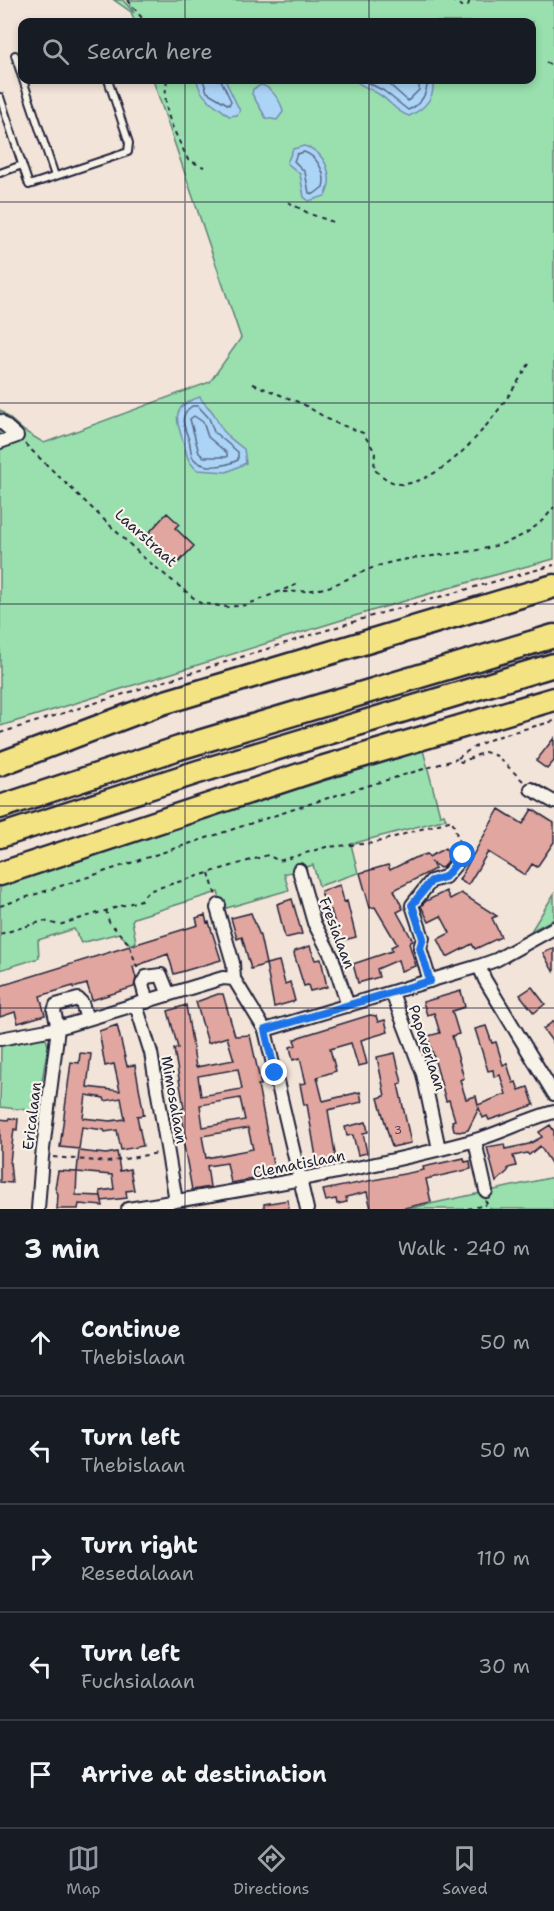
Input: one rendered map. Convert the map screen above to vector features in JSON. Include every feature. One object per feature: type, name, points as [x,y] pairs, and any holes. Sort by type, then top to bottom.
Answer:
[{"type":"highway","points":[[0,764],[162,703],[554,586]]},
{"type":"highway","points":[[0,807],[179,748],[554,636]]},
{"type":"highway","points":[[0,836],[198,772],[554,665]]},
{"type":"highway","points":[[0,874],[321,768],[554,699]]},
{"type":"street","points":[[0,421],[17,436],[0,442]]},
{"type":"street","points":[[531,789],[554,802]]},
{"type":"street","points":[[430,981],[420,948],[423,938],[412,905],[431,881],[445,877],[463,855]]},
{"type":"street","name":"Fresialaan","points":[[299,870],[314,922],[332,957],[348,1006]]},
{"type":"street","points":[[219,905],[217,908],[233,963],[234,979],[265,1030],[307,1209]]},
{"type":"street","points":[[265,1030],[496,960],[554,927]]},
{"type":"street","points":[[479,966],[554,1094]]},
{"type":"street","points":[[143,979],[161,975],[169,995]]},
{"type":"street","points":[[0,1039],[58,1028],[223,978],[234,979]]},
{"type":"street","name":"Mimosalaan","points":[[143,979],[142,1004],[176,1201]]},
{"type":"street","name":"Papaverlaan","points":[[392,993],[423,1074],[438,1149]]},
{"type":"street","name":"Ericalaan","points":[[38,1209],[42,1156],[58,1028],[54,1011],[56,1005],[78,999],[82,1003],[87,1019]]},
{"type":"street","name":"Clematislaan","points":[[128,1209],[300,1180],[475,1141],[554,1112]]},
{"type":"street","points":[[475,1141],[486,1191]]},
{"type":"lane","points":[[15,55],[18,64]]},
{"type":"lane","points":[[25,84],[55,176]]},
{"type":"lane","points":[[0,97],[29,185],[129,152],[129,143],[109,84]]},
{"type":"lane","points":[[0,172],[22,165]]},
{"type":"path","points":[[128,0],[142,18]]},
{"type":"path","points":[[451,0],[462,6],[468,5],[470,0]]},
{"type":"path","points":[[546,62],[554,67]]},
{"type":"path","points":[[166,84],[164,102],[168,117],[188,160],[204,167]]},
{"type":"path","points":[[288,202],[336,224]]},
{"type":"path","points":[[253,384],[303,404],[331,421],[363,434],[375,452],[374,469],[386,480],[405,484],[440,470],[465,448],[512,391],[529,364]]},
{"type":"path","name":"Laarstraat","points":[[17,436],[143,557],[200,603],[246,605],[298,584]]},
{"type":"path","points":[[280,592],[310,591],[331,586],[346,577],[387,563],[457,554],[502,543],[522,534],[554,507]]},
{"type":"path","points":[[0,733],[378,614],[554,565]]},
{"type":"path","points":[[0,906],[337,795],[457,759],[472,746],[488,739],[554,721]]},
{"type":"path","points":[[457,759],[461,762],[485,752],[497,756],[531,789]]},
{"type":"path","points":[[0,934],[44,921],[59,924],[141,900],[148,891],[268,855],[279,861],[326,847],[374,843],[452,820],[463,855]]},
{"type":"path","points":[[209,873],[219,905]]},
{"type":"path","points":[[106,910],[109,922],[129,944],[143,979]]},
{"type":"path","points":[[42,1156],[108,1161],[168,1151]]},
{"type":"path","points":[[467,1209],[486,1205]]},
{"type":"green space","points":[[114,0],[123,0],[134,13],[128,0],[554,0],[554,559],[345,619],[0,726],[0,410],[24,431],[44,443],[210,382],[241,338],[154,84],[536,84],[536,18],[133,18],[131,12]]},
{"type":"green space","points":[[423,750],[440,815],[444,814],[446,819],[351,844],[358,873],[319,886],[313,865],[284,874],[289,890],[223,909],[218,892],[134,918],[132,921],[136,942],[131,945],[119,933],[81,943],[74,929],[38,940],[39,958],[0,970],[0,885]]},
{"type":"green space","points":[[554,894],[554,919],[531,931]]},
{"type":"green space","points":[[46,1039],[48,1045],[37,1111],[0,1107],[1,1046]]},
{"type":"green space","points":[[554,1177],[554,1209],[407,1209]]},
{"type":"water","points":[[198,84],[227,84],[240,111],[237,115],[229,116],[201,92]]},
{"type":"water","points":[[361,84],[433,84],[428,102],[409,116]]},
{"type":"water","points":[[261,85],[272,91],[280,104],[283,112],[277,120],[266,118],[252,94],[253,89]]},
{"type":"water","points":[[304,146],[312,149],[323,159],[329,173],[325,196],[309,201],[304,197],[300,174],[287,163],[293,149]]},
{"type":"water","points":[[200,397],[227,435],[244,449],[246,463],[227,472],[197,470],[190,463],[177,419],[184,404]]},
{"type":"building","points":[[167,513],[179,524],[175,528],[194,546],[176,565],[145,537]]},
{"type":"building","points":[[554,738],[554,761],[547,769],[536,761]]},
{"type":"building","points":[[499,809],[523,824],[532,809],[554,823],[554,842],[537,867],[532,864],[525,875],[488,852],[468,885],[459,880]]},
{"type":"building","points":[[445,848],[450,858],[443,867],[440,868],[432,863],[435,869],[394,890],[403,909],[397,912],[413,941],[409,943],[416,966],[401,971],[398,960],[377,969],[379,977],[358,983],[353,964],[392,951],[391,947],[397,944],[375,907],[370,908],[360,873],[388,865],[390,870],[414,858],[427,854],[429,857]]},
{"type":"building","points":[[340,885],[344,902],[347,901],[356,937],[340,941],[331,910],[327,911],[321,891]]},
{"type":"building","points":[[446,891],[450,899],[461,893],[497,916],[492,918],[501,937],[475,949],[472,944],[447,957],[438,939],[450,933],[441,916],[429,922],[421,906]]},
{"type":"building","points":[[292,899],[302,934],[285,938],[277,904]]},
{"type":"building","points":[[251,913],[260,936],[266,964],[251,969],[242,937],[237,939],[231,918]]},
{"type":"building","points":[[205,915],[221,960],[174,974],[168,954],[133,967],[136,978],[134,987],[92,1000],[87,984],[73,988],[73,986],[40,996],[45,1015],[18,1023],[15,1012],[0,1017],[0,986],[198,925],[196,918]]},
{"type":"building","points":[[310,946],[315,960],[321,959],[327,987],[310,991],[308,985],[304,986],[294,954],[295,951]]},
{"type":"building","points":[[554,948],[554,973],[543,953]]},
{"type":"building","points":[[279,961],[285,984],[290,982],[295,1001],[274,1007],[266,964]]},
{"type":"building","points":[[532,987],[545,1004],[534,1013],[520,995]]},
{"type":"building","points":[[461,991],[465,1007],[452,1011],[459,1034],[452,1036],[464,1078],[460,1080],[466,1099],[476,1096],[478,1105],[506,1094],[500,1075],[494,1077],[493,1070],[488,1071],[475,1029],[486,1026],[492,1043],[496,1042],[503,1065],[507,1063],[513,1083],[516,1082],[519,1090],[528,1087],[534,1105],[489,1120],[487,1116],[483,1118],[479,1108],[468,1130],[459,1132],[454,1130],[452,1121],[455,1120],[449,1100],[446,1101],[428,1036],[440,1033],[434,1013],[427,1015],[423,1002]]},
{"type":"building","points":[[223,994],[235,1036],[250,1035],[261,1085],[258,1085],[275,1175],[231,1183],[227,1163],[207,1166],[210,1187],[192,1190],[183,1140],[186,1139],[181,1109],[184,1108],[174,1049],[178,1048],[168,1011],[186,1005],[196,1067],[234,1060],[227,1037],[208,1043],[196,1002]],"holes":[[[238,1069],[242,1089],[201,1096],[198,1076]],[[240,1098],[245,1120],[203,1127],[200,1105]],[[248,1128],[253,1149],[206,1158],[202,1136]]]},
{"type":"building","points":[[370,1015],[376,1016],[378,1022],[385,1020],[388,1032],[361,1040],[367,1064],[358,1066],[351,1043],[330,1049],[336,1071],[317,1077],[323,1101],[360,1092],[362,1102],[328,1110],[336,1160],[317,1163],[307,1104],[304,1105],[300,1084],[306,1083],[300,1058],[293,1060],[290,1047],[296,1045],[294,1040],[299,1037]]},
{"type":"building","points":[[554,1021],[554,1044],[543,1029]]},
{"type":"building","points":[[117,1025],[127,1066],[135,1065],[144,1115],[137,1116],[143,1146],[121,1150],[117,1130],[105,1132],[82,1127],[79,1149],[60,1147],[71,1062],[79,1063],[80,1053],[91,1054],[87,1087],[120,1091],[114,1064],[105,1066],[99,1031]],"holes":[[[86,1095],[104,1098],[105,1101],[121,1098],[125,1119],[110,1121],[83,1118]]]},
{"type":"building","points":[[395,1053],[402,1083],[398,1084],[411,1143],[392,1147],[378,1098],[385,1096],[377,1057]]},
{"type":"building","points":[[9,1118],[18,1119],[17,1130],[14,1129],[10,1162],[12,1183],[0,1182],[0,1119],[8,1120]]},
{"type":"building","points":[[366,1122],[368,1132],[363,1133],[367,1153],[358,1155],[353,1135],[347,1136],[345,1127]]},
{"type":"building","points":[[550,1125],[554,1131],[554,1168],[540,1146],[529,1155],[527,1153],[513,1156],[516,1166],[508,1168],[508,1171],[496,1182],[487,1147],[504,1144],[505,1149],[529,1144],[542,1137],[539,1132]]},
{"type":"building","points":[[79,1151],[106,1154],[117,1152],[120,1171],[130,1169],[134,1190],[126,1191],[127,1198],[102,1201],[100,1191],[114,1189],[112,1175],[77,1172]]},
{"type":"building","points":[[464,1158],[465,1162],[470,1161],[471,1169],[426,1179],[431,1202],[400,1209],[371,1209],[367,1192],[346,1197],[347,1202],[337,1204],[336,1199],[326,1201],[323,1190],[424,1170],[423,1167]]},
{"type":"building","points":[[58,1171],[77,1172],[76,1195],[101,1196],[103,1206],[79,1204],[78,1209],[57,1209],[58,1194],[55,1188]]},
{"type":"building","points":[[288,1200],[289,1209],[264,1209],[264,1204]]},
{"type":"route","points":[[275,1073],[265,1030],[430,981],[420,948],[423,938],[412,905],[431,881],[445,877],[463,855]]}]
